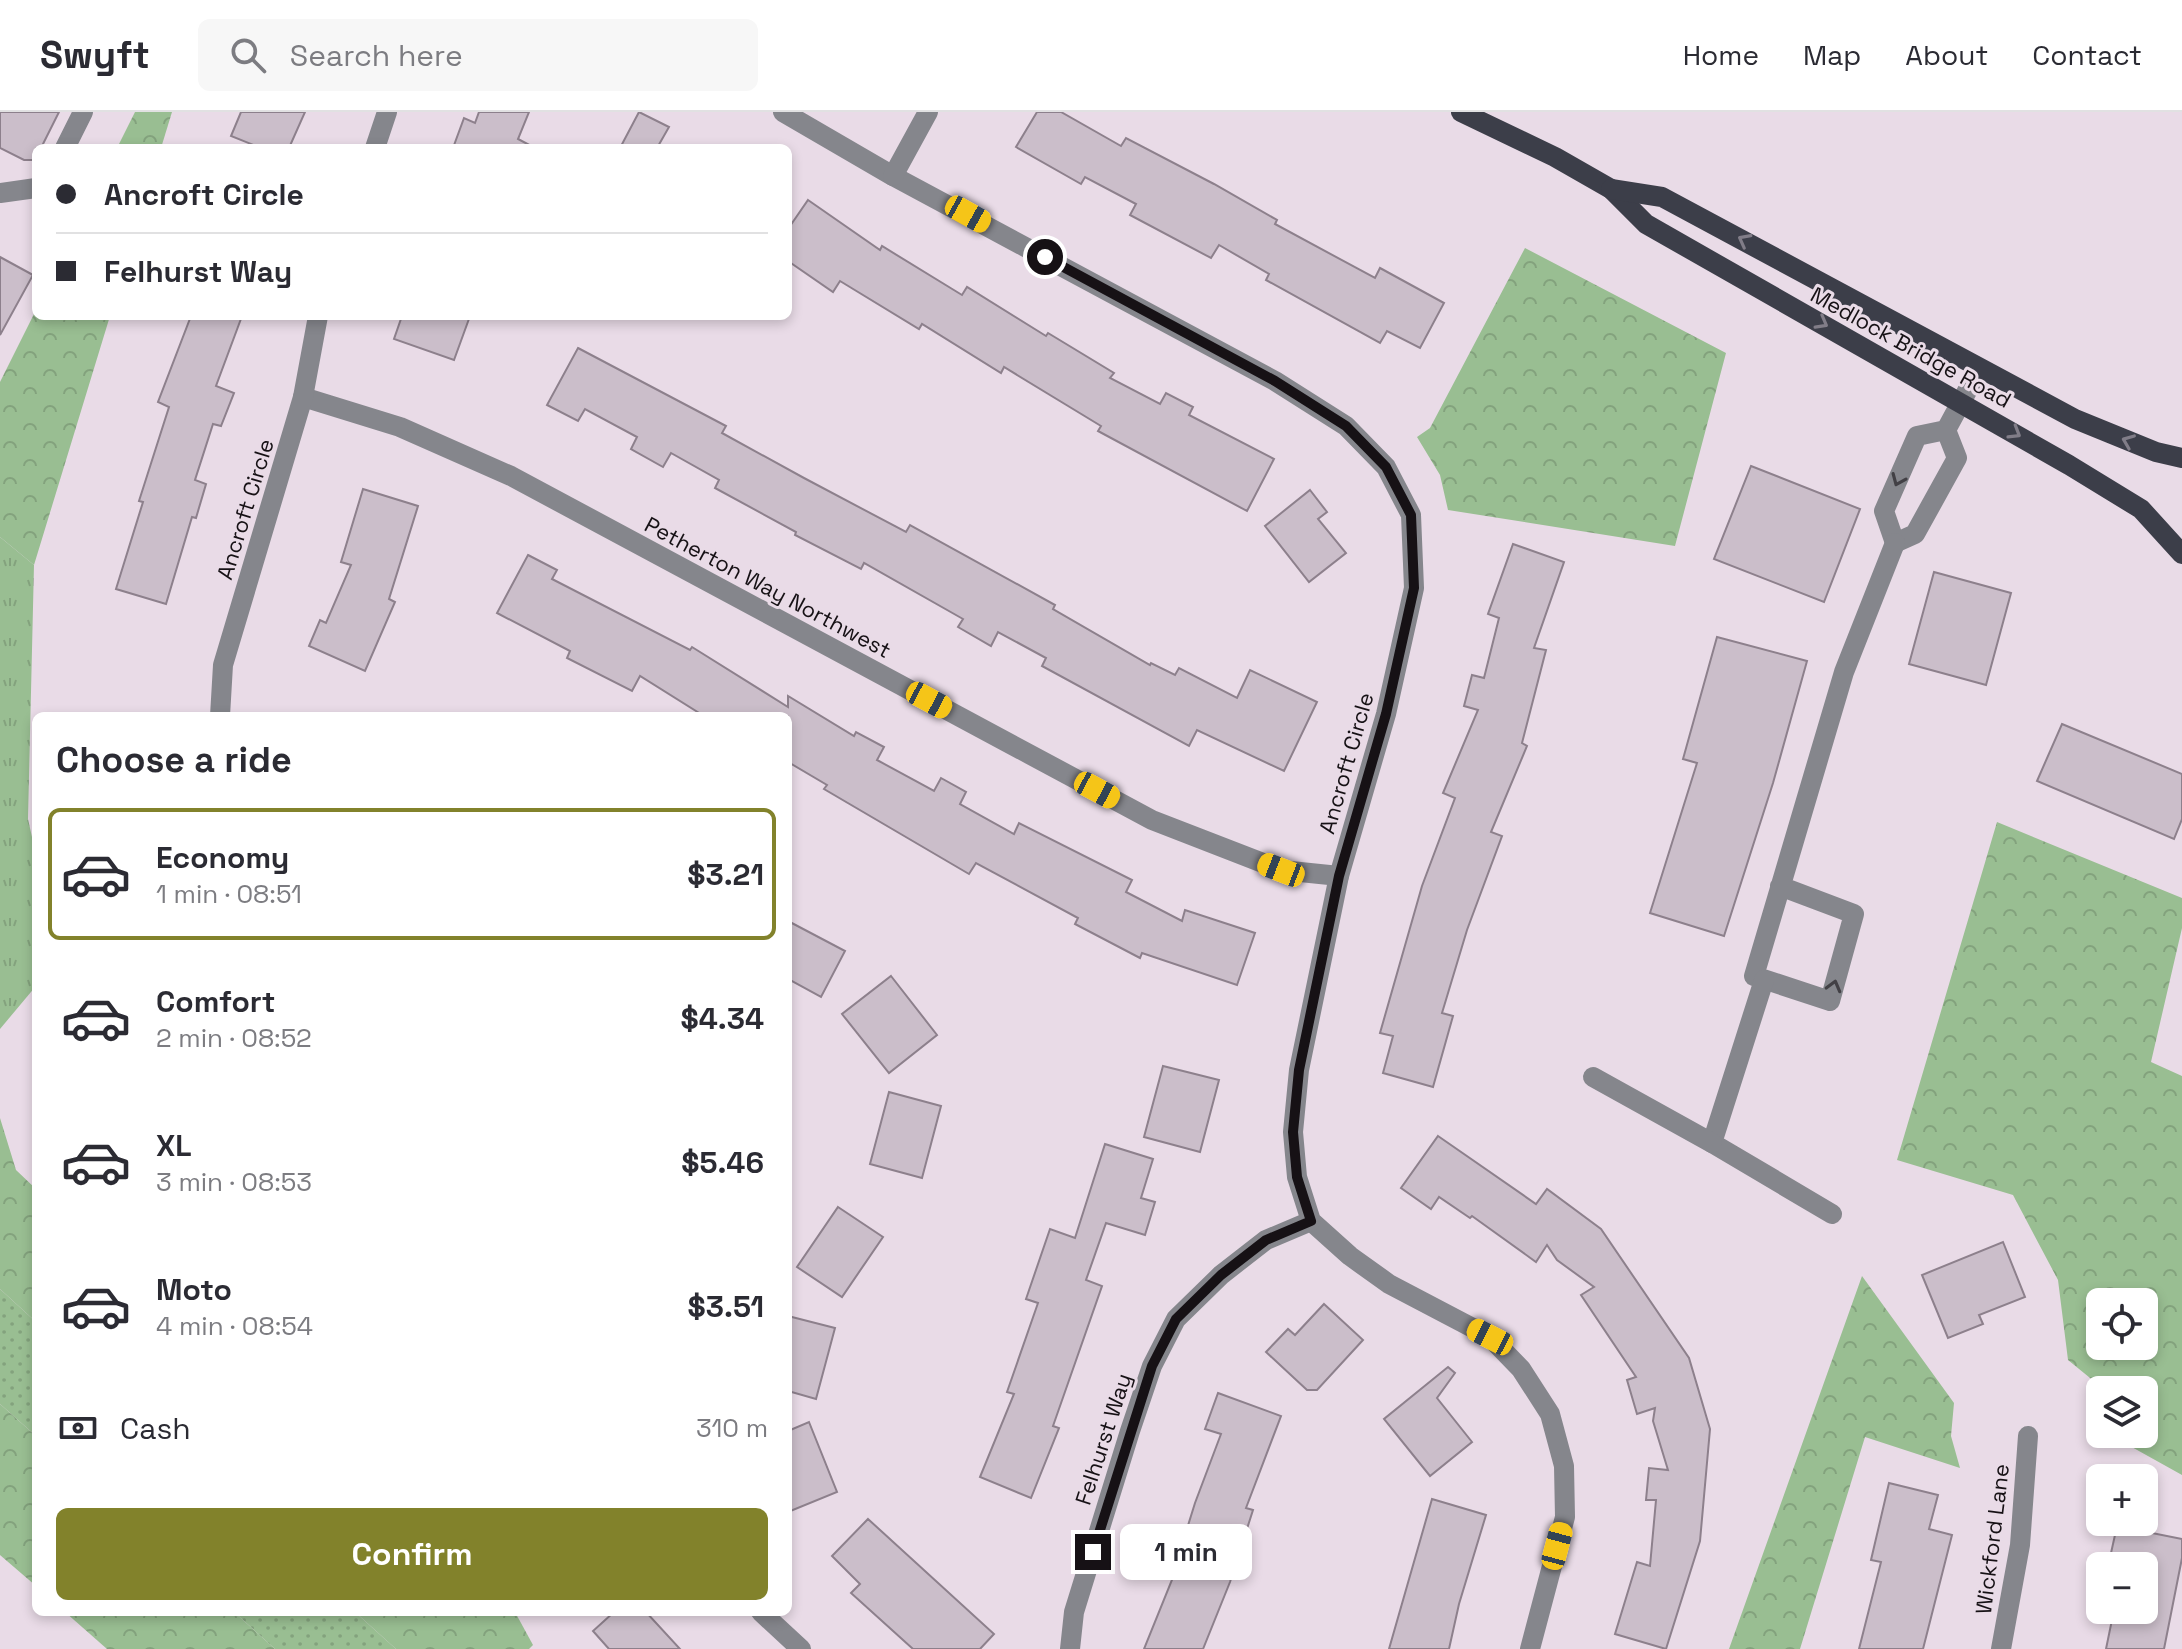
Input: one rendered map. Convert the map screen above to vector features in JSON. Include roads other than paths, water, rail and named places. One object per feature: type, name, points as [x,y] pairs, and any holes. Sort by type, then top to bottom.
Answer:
[{"type":"main road","name":"Medlock Bridge Road","points":[[1461,112],[1555,157],[1611,189],[1646,224],[1961,401],[2141,509],[2182,554]]},
{"type":"main road","name":"Medlock Bridge Road","points":[[1611,189],[1662,197],[2075,419],[2156,452],[2182,458]]},
{"type":"main road","points":[[2156,452],[2182,446]]},
{"type":"street","points":[[67,144],[83,112]]},
{"type":"street","points":[[376,144],[387,112]]},
{"type":"street","name":"Ancroft Circle","points":[[783,112],[893,176],[1275,381],[1346,426],[1386,467],[1411,515],[1414,588],[1386,714],[1339,876],[1299,1070],[1293,1132],[1297,1177],[1311,1221]]},
{"type":"street","points":[[893,176],[928,112]]},
{"type":"street","points":[[0,193],[32,189]]},
{"type":"street","name":"Ancroft Circle","points":[[220,712],[223,665],[303,397],[317,320]]},
{"type":"street","points":[[1895,543],[1915,534],[1957,458],[1946,430],[1979,369]]},
{"type":"street","name":"Petherton Way Northwest","points":[[303,397],[400,427],[511,476],[1152,820],[1281,870],[1339,876]]},
{"type":"street","points":[[1780,886],[1854,914],[1830,1001],[1754,976],[1780,886],[1844,672],[1895,543],[1884,511],[1917,436],[1946,430]]},
{"type":"street","points":[[1712,1143],[1764,980]]},
{"type":"street","points":[[1593,1077],[1832,1214]]},
{"type":"street","points":[[1311,1221],[1350,1256],[1389,1284],[1490,1337],[1521,1369],[1550,1414],[1564,1466],[1565,1517],[1530,1649]]},
{"type":"street","name":"Felhurst Way","points":[[1070,1649],[1074,1612],[1130,1431],[1152,1366],[1176,1319],[1221,1275],[1266,1240],[1311,1221]]},
{"type":"street","name":"Wickford Lane","points":[[2001,1649],[2020,1545],[2028,1436]]},
{"type":"street","points":[[765,1616],[801,1649]]}]
